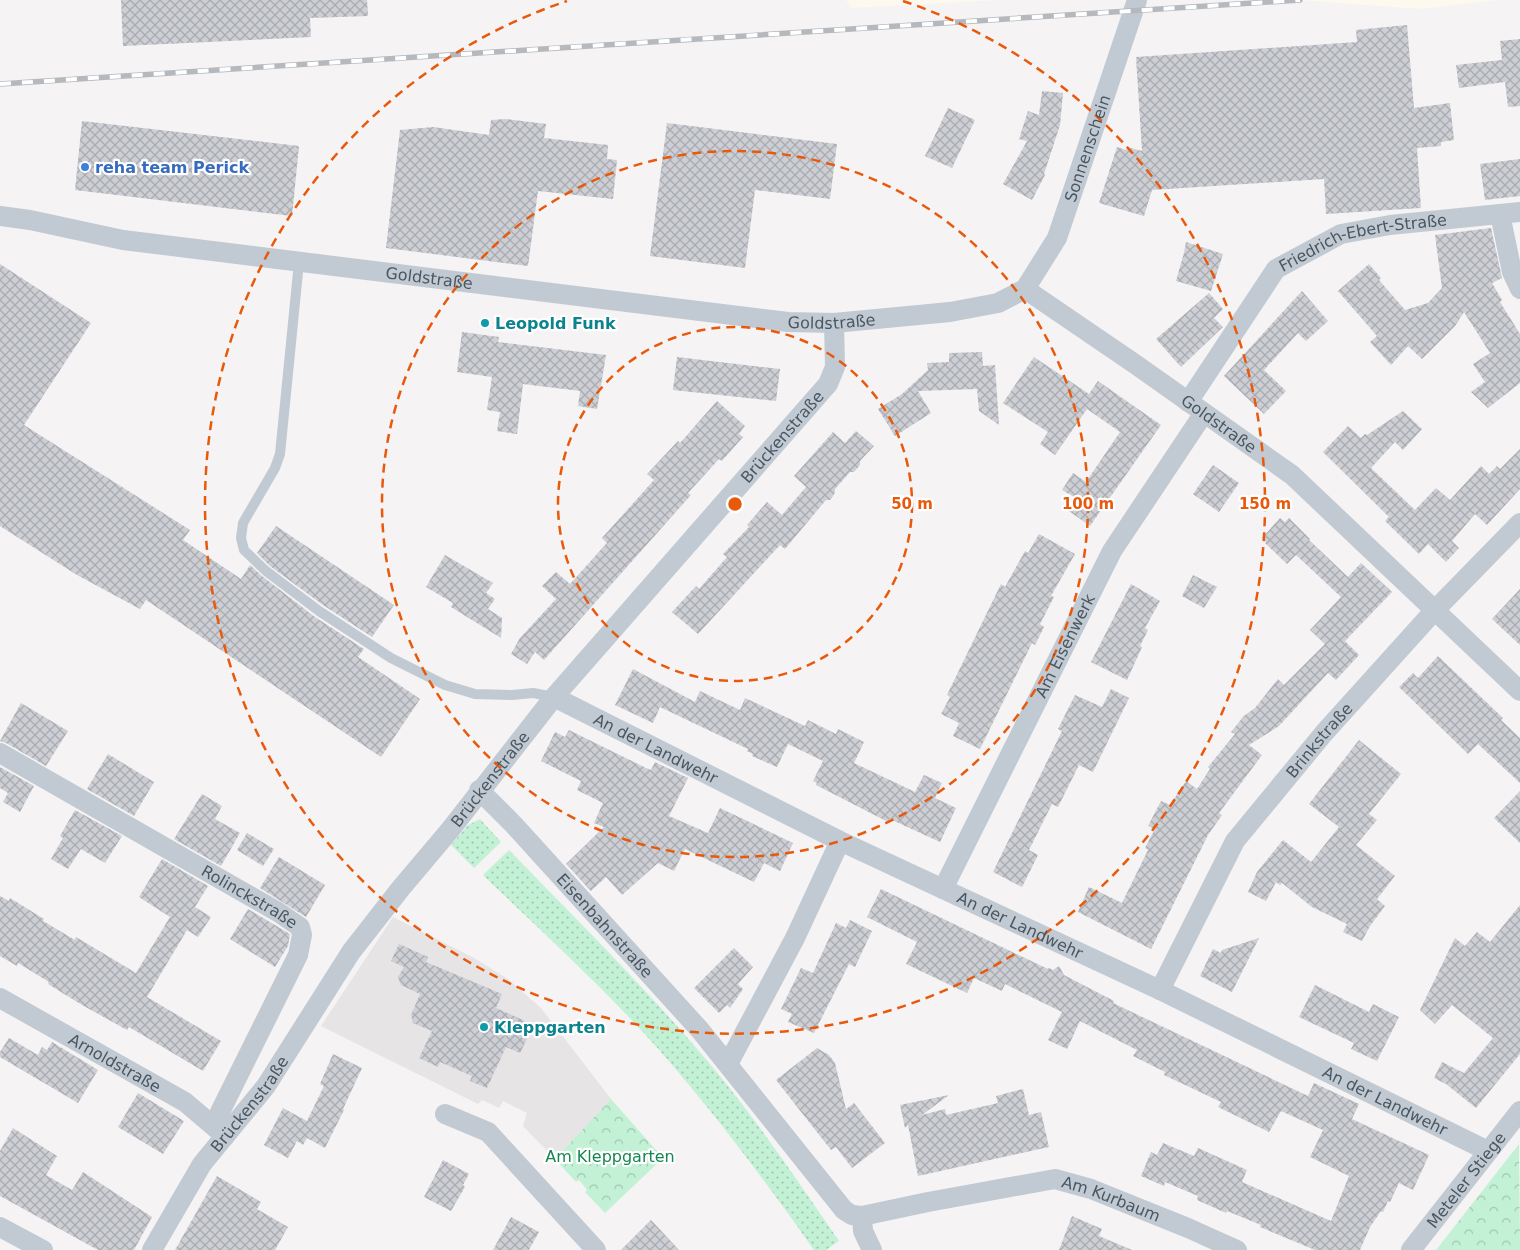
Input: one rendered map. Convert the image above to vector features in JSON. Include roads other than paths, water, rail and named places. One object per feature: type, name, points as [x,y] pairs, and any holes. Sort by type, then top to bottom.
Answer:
[{"type":"street","name":"Sonnenschein","points":[[1025,289],[1057,238],[1137,0]]},
{"type":"street","name":"Friedrich-Ebert-Straße","points":[[1196,408],[1276,269],[1341,234],[1390,225],[1520,212]]},
{"type":"street","points":[[1500,214],[1512,272],[1520,289]]},
{"type":"street","name":"Goldstraße","points":[[0,216],[30,220],[124,240],[788,322],[834,323],[950,312],[998,303],[1025,289],[1292,476],[1520,691]]},
{"type":"street","name":"Brückenstraße","points":[[152,1250],[202,1164],[266,1086],[351,952],[554,697],[828,384],[836,367],[834,323]]},
{"type":"street","name":"Am Eisenwerk","points":[[943,889],[1112,551],[1196,408]]},
{"type":"street","name":"Brinkstraße","points":[[1160,990],[1235,841],[1324,733],[1436,610],[1520,523]]},
{"type":"street","name":"An der Landwehr","points":[[554,697],[840,841],[1160,990],[1488,1151]]},
{"type":"street","name":"Rolinckstraße","points":[[0,752],[278,912],[300,927],[302,934],[298,955],[220,1112],[225,1136]]},
{"type":"street","name":"Eisenbahnstraße","points":[[479,790],[514,825],[700,1030],[844,1210],[852,1215],[862,1216]]},
{"type":"street","points":[[728,1064],[795,938],[840,841]]},
{"type":"street","name":"Arnoldstraße","points":[[0,998],[185,1102],[225,1136]]},
{"type":"street","points":[[445,1114],[488,1132],[596,1250]]},
{"type":"street","name":"Meteler Stiege","points":[[1411,1250],[1488,1151],[1517,1122]]},
{"type":"street","name":"Am Kurbaum","points":[[862,1216],[1055,1179],[1091,1189],[1237,1250]]},
{"type":"street","points":[[862,1216],[864,1230],[872,1250]]},
{"type":"street","points":[[0,1227],[43,1250]]},
{"type":"lane","points":[[299,262],[280,454],[275,468],[243,523],[241,538],[244,550],[266,571],[319,611],[391,658],[445,685],[475,694],[512,695],[534,693],[554,697]]},
{"type":"railway","points":[[0,84],[1300,0]]},
{"type":"place","name":"reha team Perick","points":[[85,167]]},
{"type":"place","name":"Leopold Funk","points":[[485,323]]},
{"type":"place","name":"Kleppgarten","points":[[484,1027]]},
{"type":"park label","name":"Am Kleppgarten","points":[[610,1156]]}]
